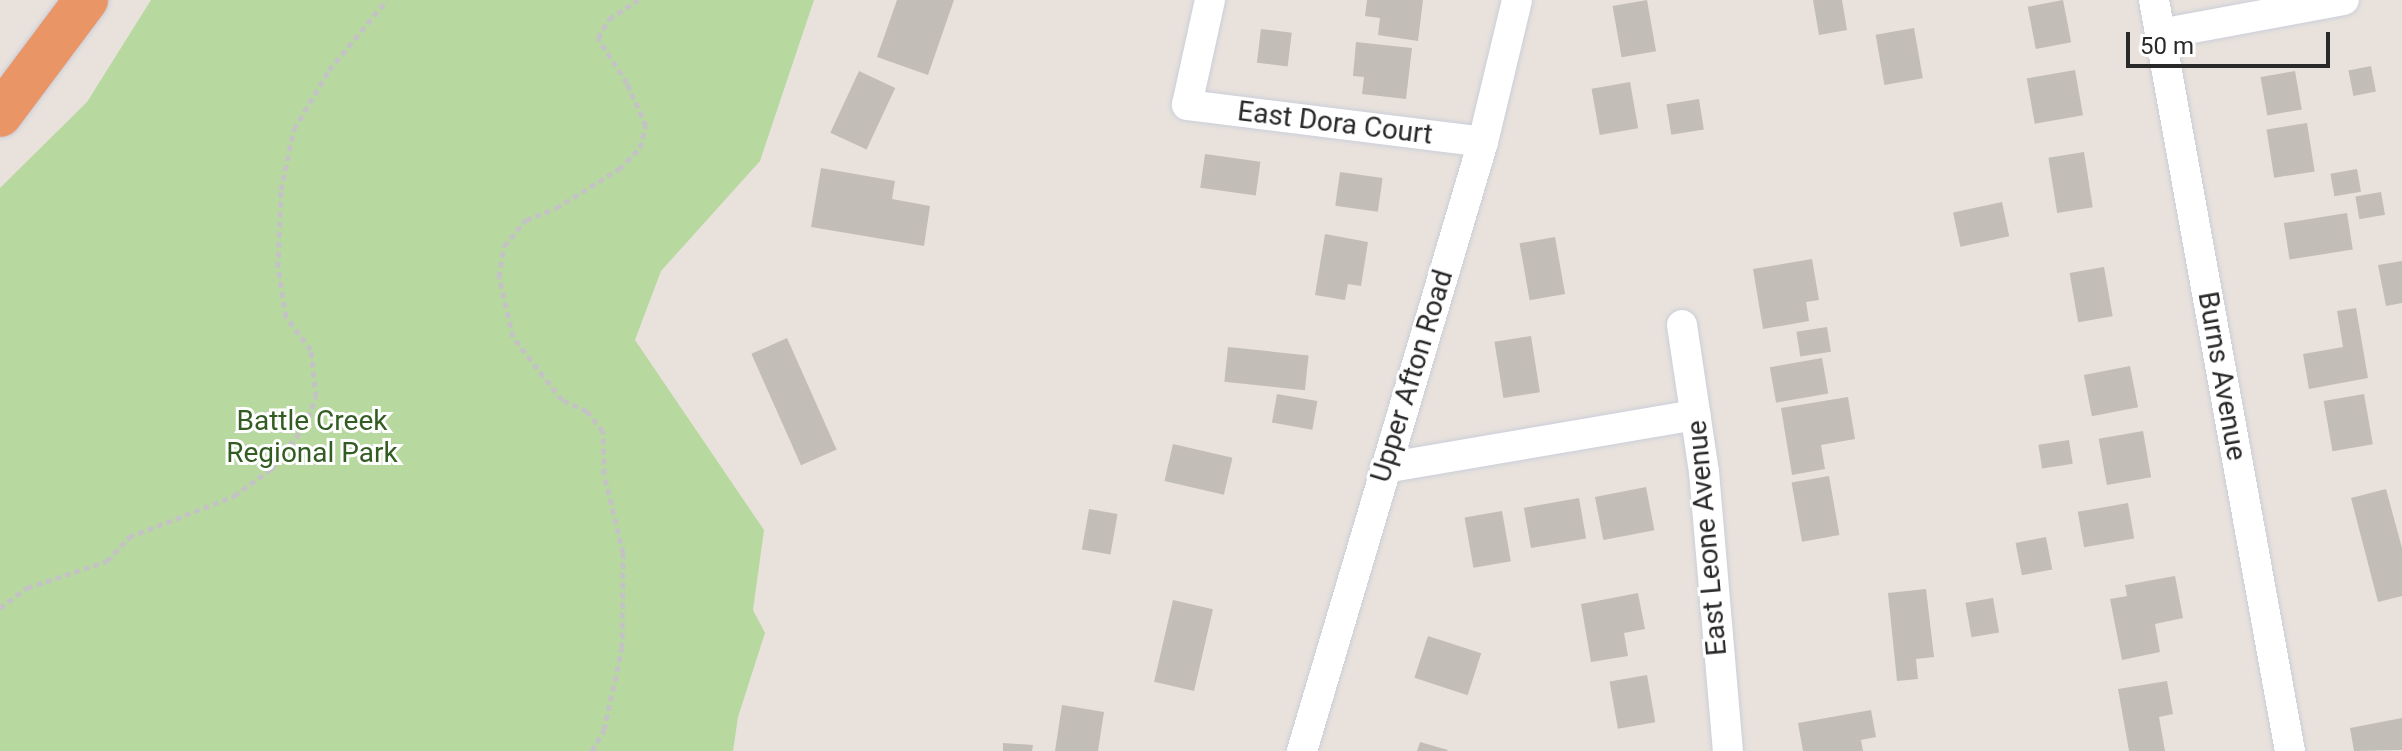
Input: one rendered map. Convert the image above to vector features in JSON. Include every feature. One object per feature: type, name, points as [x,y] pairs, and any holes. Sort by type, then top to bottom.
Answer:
[{"type":"highway","points":[[0,115],[86,0]]},
{"type":"street","name":"East Dora Court","points":[[1210,0],[1187,105],[1483,142]]},
{"type":"street","name":"Upper Afton Road","points":[[1302,751],[1483,142],[1517,0]]},
{"type":"street","name":"Burns Avenue","points":[[2154,0],[2290,751]]},
{"type":"street","points":[[2160,34],[2344,0]]},
{"type":"street","name":"East Leone Avenue","points":[[1682,325],[1696,415],[1728,751]]},
{"type":"street","points":[[1385,468],[1696,415]]},
{"type":"path","points":[[0,608],[27,588],[107,561],[129,537],[234,496],[271,469],[304,427],[316,397],[311,350],[286,317],[278,267],[281,190],[294,129],[329,70],[387,0]]},
{"type":"path","points":[[592,751],[604,730],[622,648],[623,553],[604,474],[603,431],[587,411],[562,400],[513,337],[499,277],[504,246],[526,220],[556,208],[619,169],[640,148],[646,126],[627,83],[598,38],[609,19],[638,0]]},
{"type":"green space","name":"Battle Creek Regional Park","points":[[151,0],[814,0],[760,161],[661,271],[635,340],[764,530],[753,610],[765,633],[738,717],[733,751],[0,751],[0,188],[87,102]]},
{"type":"building","points":[[897,0],[954,0],[928,75],[877,57]]},
{"type":"building","points":[[1367,0],[1423,0],[1418,41],[1378,35],[1380,18],[1365,16]]},
{"type":"building","points":[[1647,0],[1656,51],[1622,57],[1613,6]]},
{"type":"building","points":[[1813,0],[1842,0],[1847,30],[1819,35]]},
{"type":"building","points":[[2063,0],[2071,42],[2036,49],[2028,7]]},
{"type":"building","points":[[1914,28],[1923,78],[1884,85],[1876,35]]},
{"type":"building","points":[[1261,29],[1292,33],[1288,67],[1257,63]]},
{"type":"building","points":[[1356,42],[1412,48],[1406,99],[1362,94],[1364,77],[1353,76]]},
{"type":"building","points":[[2371,66],[2376,92],[2353,96],[2348,70]]},
{"type":"building","points":[[2075,70],[2083,115],[2035,124],[2027,79]]},
{"type":"building","points":[[859,71],[895,88],[867,150],[830,133]]},
{"type":"building","points":[[2295,71],[2302,109],[2267,115],[2261,77]]},
{"type":"building","points":[[1630,82],[1638,128],[1600,135],[1592,89]]},
{"type":"building","points":[[1699,99],[1704,130],[1671,135],[1666,104]]},
{"type":"building","points":[[2307,123],[2315,171],[2274,178],[2267,129]]},
{"type":"building","points":[[2084,152],[2093,207],[2057,213],[2048,158]]},
{"type":"building","points":[[1205,154],[1260,162],[1256,195],[1200,188]]},
{"type":"building","points":[[821,168],[895,181],[892,199],[930,206],[924,246],[811,227]]},
{"type":"building","points":[[2357,169],[2361,192],[2334,196],[2330,174]]},
{"type":"building","points":[[1340,172],[1383,178],[1378,212],[1335,206]]},
{"type":"building","points":[[2381,192],[2385,215],[2359,219],[2355,197]]},
{"type":"building","points":[[2002,202],[2009,236],[1960,247],[1953,212]]},
{"type":"building","points":[[2347,213],[2353,250],[2290,260],[2284,223]]},
{"type":"building","points":[[1325,234],[1368,242],[1361,286],[1348,284],[1345,300],[1315,295]]},
{"type":"building","points":[[1555,237],[1565,294],[1530,300],[1520,243]]},
{"type":"building","points":[[1812,259],[1819,300],[1806,302],[1809,321],[1763,329],[1753,269]]},
{"type":"building","points":[[2402,261],[2402,303],[2386,306],[2378,265]]},
{"type":"building","points":[[2104,267],[2113,316],[2078,322],[2070,273]]},
{"type":"building","points":[[2356,308],[2368,378],[2309,389],[2303,354],[2343,347],[2337,311]]},
{"type":"building","points":[[1827,327],[1831,352],[1800,357],[1796,332]]},
{"type":"building","points":[[1531,336],[1540,392],[1503,398],[1494,342]]},
{"type":"building","points":[[787,338],[837,449],[801,465],[751,354]]},
{"type":"building","points":[[1228,347],[1309,355],[1305,390],[1224,382]]},
{"type":"building","points":[[1822,358],[1828,393],[1776,403],[1770,367]]},
{"type":"building","points":[[2130,366],[2138,407],[2092,416],[2084,375]]},
{"type":"building","points":[[1277,394],[1317,401],[1312,430],[1272,423]]},
{"type":"building","points":[[2364,394],[2373,444],[2332,451],[2324,401]]},
{"type":"building","points":[[1848,397],[1855,439],[1821,445],[1825,469],[1792,475],[1781,408]]},
{"type":"building","points":[[2143,431],[2151,477],[2107,485],[2099,439]]},
{"type":"building","points":[[2069,440],[2073,464],[2042,469],[2038,445]]},
{"type":"building","points":[[1173,444],[1232,458],[1224,495],[1164,481]]},
{"type":"building","points":[[1829,476],[1839,535],[1802,542],[1792,483]]},
{"type":"building","points":[[1646,487],[1654,530],[1603,540],[1595,497]]},
{"type":"building","points":[[2386,489],[2402,548],[2402,596],[2378,602],[2351,498]]},
{"type":"building","points":[[1579,498],[1586,538],[1531,548],[1524,508]]},
{"type":"building","points":[[2128,503],[2134,538],[2084,547],[2078,512]]},
{"type":"building","points":[[1089,509],[1118,514],[1110,554],[1082,549]]},
{"type":"building","points":[[1502,511],[1511,561],[1473,568],[1465,518]]},
{"type":"building","points":[[2046,537],[2052,569],[2022,575],[2016,543]]},
{"type":"building","points":[[2175,576],[2183,618],[2155,624],[2160,652],[2122,660],[2110,599],[2127,596],[2125,585]]},
{"type":"building","points":[[1926,589],[1934,657],[1916,659],[1918,679],[1897,681],[1888,593]]},
{"type":"building","points":[[1638,593],[1645,629],[1624,633],[1628,656],[1591,662],[1581,604]]},
{"type":"building","points":[[1993,598],[1999,632],[1972,637],[1965,603]]},
{"type":"building","points":[[1173,600],[1213,609],[1194,691],[1154,682]]},
{"type":"building","points":[[1428,636],[1481,653],[1468,695],[1414,678]]},
{"type":"building","points":[[1647,675],[1655,722],[1618,729],[1610,682]]},
{"type":"building","points":[[2167,681],[2173,714],[2159,717],[2165,751],[2129,751],[2118,689]]},
{"type":"building","points":[[1062,705],[1104,712],[1098,751],[1055,751]]},
{"type":"building","points":[[1871,710],[1876,737],[1861,740],[1863,751],[1803,751],[1798,723]]},
{"type":"building","points":[[2402,718],[2402,750],[2354,751],[2350,728]]},
{"type":"building","points":[[1420,742],[1448,750],[1417,751]]},
{"type":"building","points":[[1003,743],[1033,745],[1032,751],[1003,751]]}]
